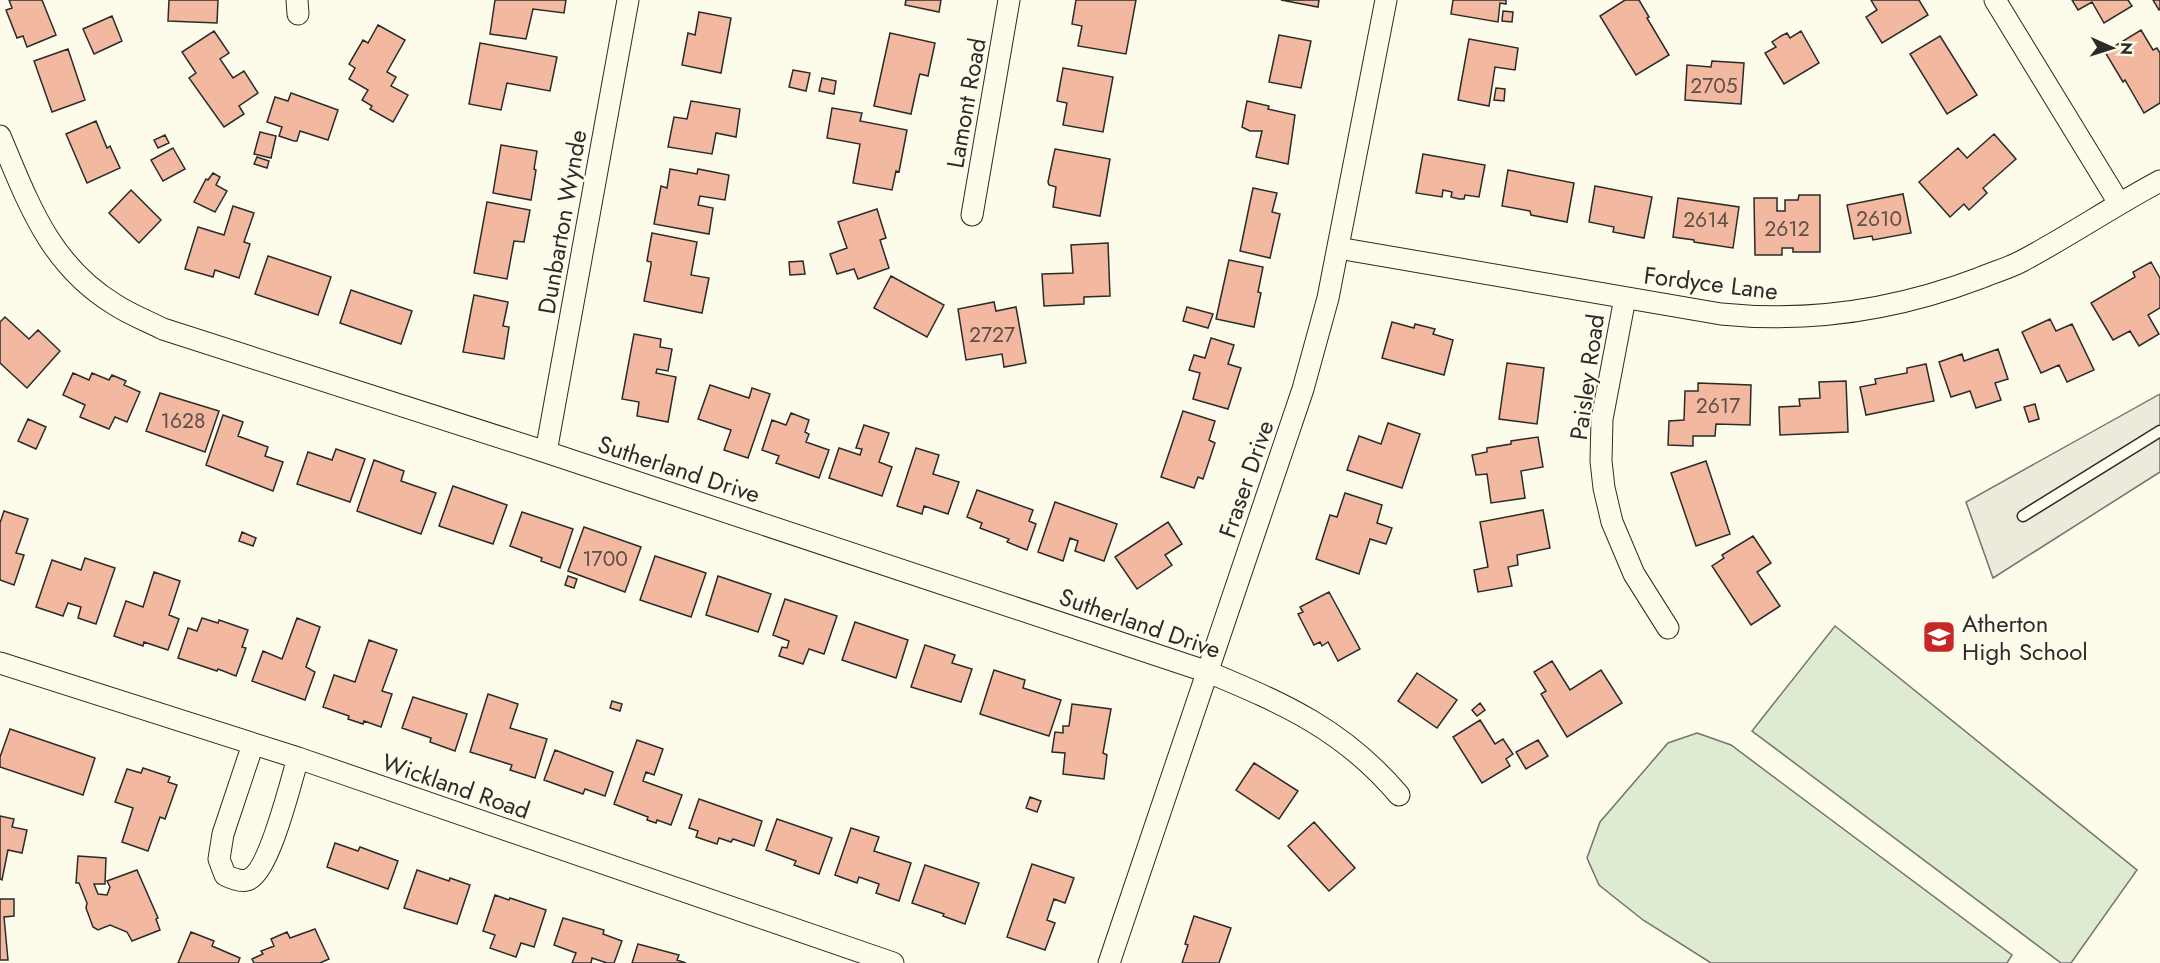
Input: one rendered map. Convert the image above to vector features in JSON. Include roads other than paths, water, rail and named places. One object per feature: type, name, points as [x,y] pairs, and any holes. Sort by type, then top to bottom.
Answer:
[{"type":"street","name":"Dunbarton Wynde","points":[[546,452],[628,0]]},
{"type":"street","name":"Lamont Road","points":[[972,214],[1009,0]]},
{"type":"street","name":"Fraser Drive","points":[[1109,963],[1303,389],[1328,298],[1386,0]]},
{"type":"street","points":[[1995,0],[2119,203]]},
{"type":"street","name":"Sutherland Drive","points":[[0,136],[44,234],[60,257],[80,278],[114,305],[163,329],[546,452],[1208,672],[1265,695],[1318,723],[1377,770],[1399,795]]},
{"type":"street","name":"Fordyce Lane","points":[[1338,248],[1721,314],[1759,318],[1812,316],[1864,310],[1946,291],[2019,262],[2160,181]]},
{"type":"street","name":"Paisley Road","points":[[1625,298],[1602,419],[1604,488],[1612,522],[1634,574],[1668,628]]},
{"type":"street","name":"Wickland Road","points":[[0,663],[298,758],[893,963]]},
{"type":"street","points":[[253,744],[223,834],[220,851],[219,859],[225,875],[234,879],[247,880],[258,873],[268,854],[298,758]]},
{"type":"lane","points":[[2023,516],[2160,431]]},
{"type":"place","name":"Atherton High School","points":[[1939,637]]}]
